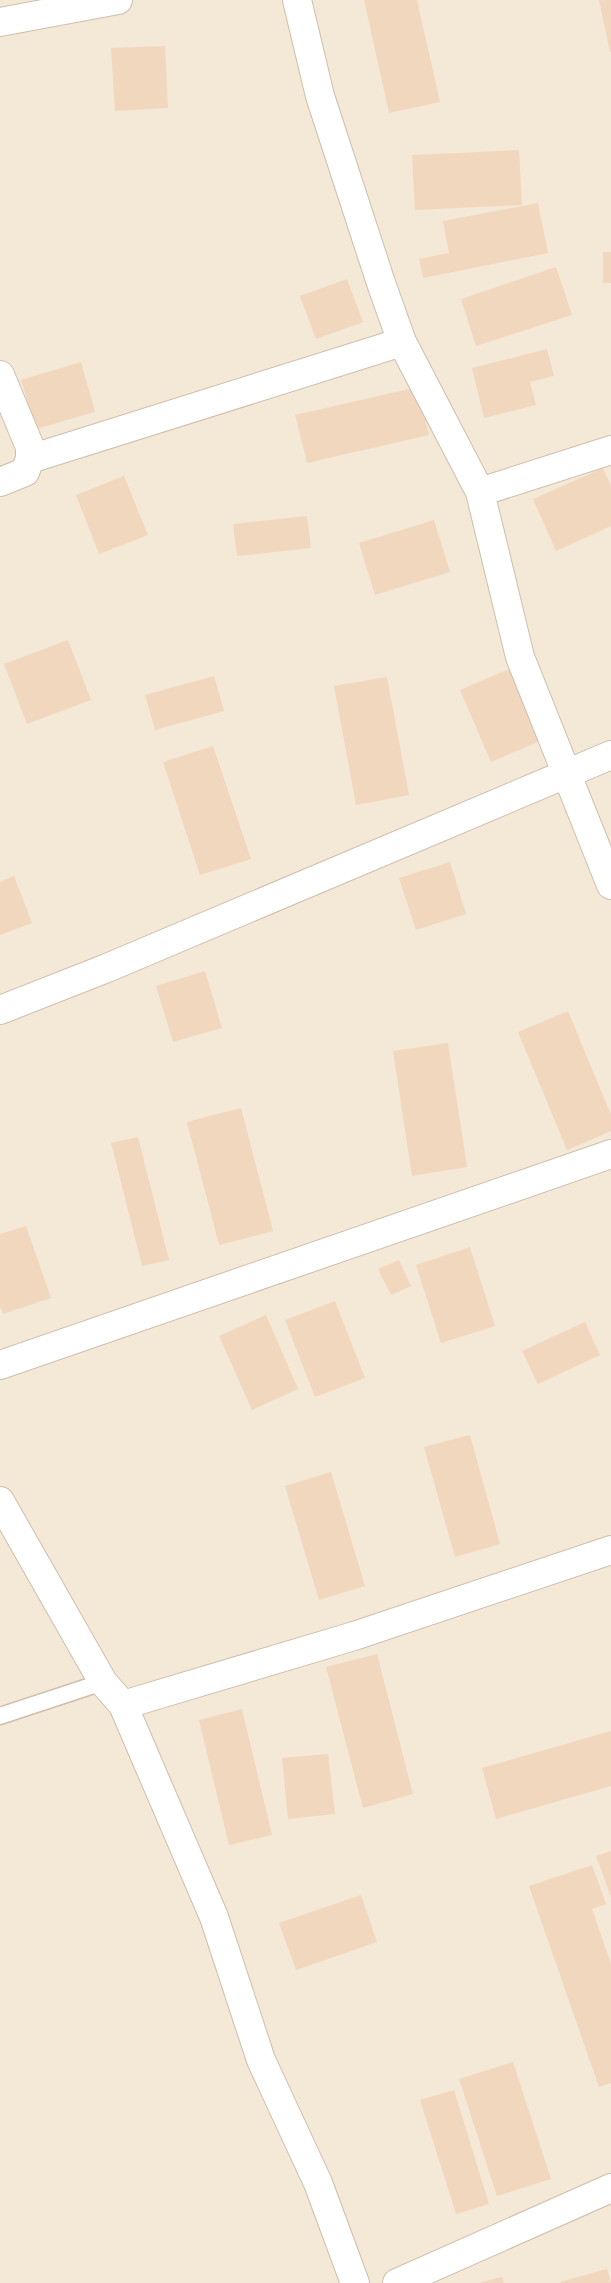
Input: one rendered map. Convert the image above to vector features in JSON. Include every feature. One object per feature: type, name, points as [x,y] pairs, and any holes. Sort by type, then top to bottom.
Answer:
[{"type":"street","points":[[0,22],[118,0]]},
{"type":"street","points":[[297,0],[320,96],[381,283],[402,342],[480,492],[520,657],[611,885]]},
{"type":"street","points":[[30,459],[402,342]]},
{"type":"street","points":[[0,375],[30,447],[30,459],[25,472],[0,482]]},
{"type":"street","points":[[480,492],[611,450]]},
{"type":"street","points":[[0,1010],[107,968],[611,755]]},
{"type":"street","points":[[0,1365],[611,1154]]},
{"type":"street","points":[[0,1501],[104,1682],[123,1705],[214,1917],[261,2060],[318,2183],[355,2283]]},
{"type":"street","points":[[123,1705],[354,1636],[611,1550]]},
{"type":"street","points":[[397,2283],[611,2188]]},
{"type":"lane","points":[[0,1716],[104,1682]]},
{"type":"shaded area","points":[[0,0],[611,0],[611,2283],[0,2283]]},
{"type":"building","points":[[364,0],[417,0],[440,102],[389,113]]},
{"type":"building","points":[[599,0],[611,0],[611,52],[610,52]]},
{"type":"building","points":[[165,46],[168,108],[115,111],[111,48]]},
{"type":"building","points":[[519,150],[522,205],[415,210],[412,155]]},
{"type":"building","points":[[538,203],[548,253],[423,278],[419,259],[449,253],[443,221]]},
{"type":"building","points":[[603,252],[611,252],[611,283],[603,283]]},
{"type":"building","points":[[556,267],[572,315],[476,346],[461,299]]},
{"type":"building","points":[[347,279],[363,322],[316,339],[300,296]]},
{"type":"building","points":[[547,349],[554,376],[530,382],[536,405],[484,418],[472,368]]},
{"type":"building","points":[[81,362],[95,412],[36,429],[21,380]]},
{"type":"building","points":[[418,387],[429,435],[307,463],[295,415]]},
{"type":"building","points":[[603,468],[611,486],[611,526],[556,551],[533,499]]},
{"type":"building","points":[[124,476],[148,535],[99,554],[76,495]]},
{"type":"building","points":[[307,516],[311,548],[237,556],[233,524]]},
{"type":"building","points":[[434,520],[450,572],[375,595],[359,543]]},
{"type":"building","points":[[68,640],[91,700],[27,724],[4,664]]},
{"type":"building","points":[[509,669],[540,741],[491,762],[460,690]]},
{"type":"building","points":[[214,676],[224,711],[155,730],[145,695]]},
{"type":"building","points":[[387,677],[409,795],[356,805],[334,686]]},
{"type":"building","points":[[213,746],[251,859],[200,875],[163,762]]},
{"type":"building","points":[[450,862],[466,914],[416,930],[399,878]]},
{"type":"building","points":[[14,876],[32,923],[0,935],[0,882]]},
{"type":"building","points":[[205,971],[222,1028],[173,1042],[156,986]]},
{"type":"building","points":[[568,1011],[611,1115],[611,1131],[567,1150],[518,1032]]},
{"type":"building","points":[[448,1043],[467,1167],[412,1176],[393,1051]]},
{"type":"building","points":[[241,1108],[273,1231],[219,1245],[187,1122]]},
{"type":"building","points":[[138,1137],[169,1260],[142,1266],[111,1143]]},
{"type":"building","points":[[26,1226],[51,1298],[3,1314],[0,1306],[0,1234]]},
{"type":"building","points":[[470,1247],[495,1326],[441,1343],[416,1265]]},
{"type":"building","points":[[399,1260],[411,1286],[391,1295],[378,1269]]},
{"type":"building","points":[[335,1301],[365,1378],[315,1397],[285,1320]]},
{"type":"building","points":[[266,1315],[298,1389],[252,1410],[219,1336]]},
{"type":"building","points":[[585,1322],[600,1355],[538,1384],[522,1351]]},
{"type":"building","points":[[470,1435],[500,1544],[455,1557],[424,1447]]},
{"type":"building","points":[[331,1472],[365,1586],[319,1600],[285,1486]]},
{"type":"building","points":[[377,1654],[413,1794],[363,1808],[326,1667]]},
{"type":"building","points":[[242,1709],[272,1835],[229,1845],[199,1720]]},
{"type":"building","points":[[611,1731],[611,1786],[496,1819],[482,1768]]},
{"type":"building","points":[[328,1754],[335,1814],[288,1819],[282,1758]]},
{"type":"building","points":[[611,1851],[611,1897],[596,1856]]},
{"type":"building","points":[[592,1865],[606,1904],[592,1909],[611,1964],[611,2083],[599,2087],[529,1886]]},
{"type":"building","points":[[361,1895],[377,1942],[296,1970],[279,1923]]},
{"type":"building","points":[[513,2062],[551,2179],[497,2196],[459,2079]]},
{"type":"building","points":[[454,2090],[489,2204],[456,2214],[420,2100]]},
{"type":"building","points":[[607,2269],[611,2283],[560,2282]]},
{"type":"building","points":[[502,2277],[504,2283],[482,2283],[482,2282]]}]
